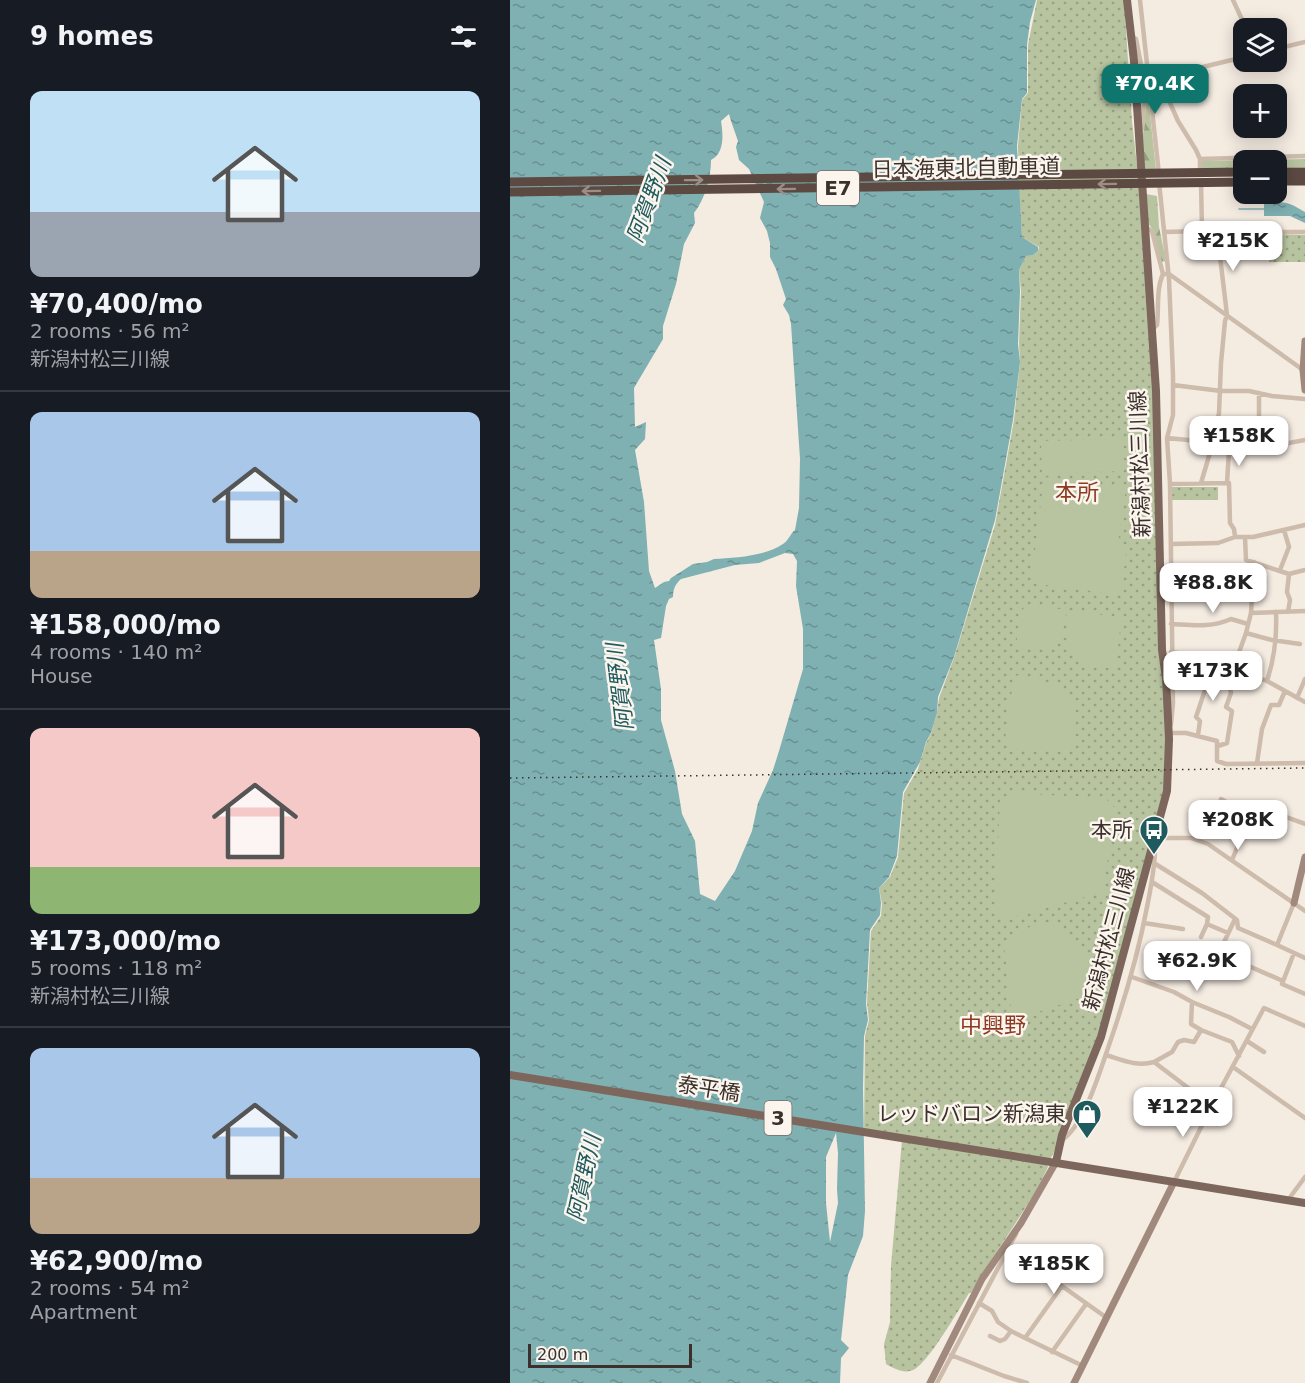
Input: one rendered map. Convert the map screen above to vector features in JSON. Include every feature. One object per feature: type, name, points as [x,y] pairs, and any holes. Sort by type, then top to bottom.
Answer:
[{"type":"highway","name":"日本海東北自動車道","points":[[510,182],[1233,172]]},
{"type":"highway","points":[[1287,172],[1305,172]]},
{"type":"highway","points":[[1287,182],[1305,181]]},
{"type":"highway","name":"日本海東北自動車道","points":[[510,192],[1233,182]]},
{"type":"main road","name":"新潟村松三川線","points":[[1056,1162],[1061,1141],[1101,1037],[1167,791],[1169,736],[1162,650],[1156,391],[1127,0]]},
{"type":"main road","name":"泰平橋","points":[[510,1075],[1056,1162]]},
{"type":"main road","name":"3","points":[[1056,1162],[1305,1203]]},
{"type":"street","points":[[1140,0],[1169,274],[1173,384],[1173,415],[1167,438],[1170,484],[1172,679],[1172,715],[1169,736],[1186,733],[1217,741],[1217,761],[1226,764],[1305,763]]},
{"type":"street","points":[[1233,0],[1241,18]]},
{"type":"street","points":[[1131,35],[1136,39],[1143,75],[1149,80]]},
{"type":"street","points":[[1287,46],[1305,42]]},
{"type":"street","points":[[1138,134],[1143,129],[1145,85],[1149,80],[1233,60]]},
{"type":"street","points":[[1159,78],[1178,121],[1200,159],[1202,231]]},
{"type":"street","points":[[1200,159],[1305,156]]},
{"type":"street","points":[[1145,227],[1152,231],[1162,274],[1157,325],[1152,330]]},
{"type":"street","points":[[1165,232],[1275,229],[1280,232],[1305,232]]},
{"type":"street","points":[[1201,483],[1220,412],[1221,363],[1227,315],[1217,231]]},
{"type":"street","points":[[1162,274],[1169,274],[1303,370]]},
{"type":"street","points":[[1305,341],[1303,370],[1305,390]]},
{"type":"street","points":[[1173,384],[1305,399]]},
{"type":"street","points":[[1259,393],[1259,448]]},
{"type":"street","points":[[1167,438],[1188,440],[1229,450],[1232,448],[1251,450],[1305,440]]},
{"type":"street","points":[[1227,483],[1229,450]]},
{"type":"street","points":[[1170,484],[1230,483],[1230,523],[1235,537]]},
{"type":"street","points":[[1171,544],[1218,543],[1235,537],[1267,535],[1305,525]]},
{"type":"street","points":[[1280,570],[1289,547],[1284,530]]},
{"type":"street","points":[[1245,537],[1246,560],[1289,574],[1305,570]]},
{"type":"street","points":[[1218,746],[1227,743],[1231,723],[1232,711],[1226,707],[1231,693],[1229,684],[1251,613],[1254,562]]},
{"type":"street","points":[[1288,612],[1289,574]]},
{"type":"street","points":[[1251,613],[1305,611]]},
{"type":"street","points":[[1267,681],[1277,639],[1276,612]]},
{"type":"street","points":[[1171,624],[1207,626],[1231,619],[1248,624]]},
{"type":"street","points":[[1246,633],[1299,644]]},
{"type":"street","points":[[1171,652],[1184,654],[1267,681],[1305,702]]},
{"type":"street","points":[[1198,735],[1200,721],[1196,717],[1217,664]]},
{"type":"street","points":[[1172,679],[1206,687]]},
{"type":"street","points":[[1297,698],[1305,680]]},
{"type":"street","points":[[1257,764],[1262,729],[1271,705],[1280,705],[1285,691]]},
{"type":"street","points":[[1221,799],[1250,816]]},
{"type":"street","points":[[1232,860],[1256,806],[1305,824]]},
{"type":"street","points":[[1061,1141],[1079,1122],[1094,1088],[1132,977],[1152,882],[1155,838],[1182,837],[1200,840],[1305,911]]},
{"type":"street","points":[[1277,945],[1294,903],[1305,857]]},
{"type":"street","points":[[1154,863],[1202,893],[1237,920],[1238,928],[1305,958]]},
{"type":"street","points":[[1152,882],[1208,917],[1202,937]]},
{"type":"street","points":[[1208,976],[1235,919]]},
{"type":"street","points":[[1144,922],[1183,929]]},
{"type":"street","points":[[1207,924],[1228,933]]},
{"type":"street","points":[[1219,953],[1283,981]]},
{"type":"street","points":[[1294,953],[1282,984],[1305,994]]},
{"type":"street","points":[[1132,977],[1174,992],[1252,1029]]},
{"type":"street","points":[[1191,1002],[1191,1024],[1232,1042],[1239,1056]]},
{"type":"street","points":[[1074,1383],[1212,1105],[1264,1008],[1305,1026]]},
{"type":"street","points":[[1106,1055],[1137,1064],[1154,1062],[1172,1052],[1178,1042],[1184,1040],[1194,1042],[1201,1030]]},
{"type":"street","points":[[1247,1041],[1264,1052]]},
{"type":"street","points":[[1154,1062],[1212,1105]]},
{"type":"street","points":[[1233,1067],[1305,1119]]},
{"type":"street","points":[[930,1383],[982,1279],[1017,1228],[1056,1162]]},
{"type":"street","points":[[1287,1200],[1305,1177]]},
{"type":"street","points":[[937,1383],[1016,1235],[1017,1228]]},
{"type":"street","points":[[1014,1252],[1107,1318]]},
{"type":"street","points":[[1025,1338],[1062,1286]]},
{"type":"street","points":[[979,1303],[992,1311],[998,1323],[1011,1331],[1083,1366]]},
{"type":"street","points":[[1052,1352],[1086,1304]]},
{"type":"street","points":[[990,1336],[1000,1341],[1005,1339],[1011,1331]]},
{"type":"street","points":[[951,1355],[1027,1383]]},
{"type":"green space","points":[[1037,0],[1124,0],[1132,121],[1140,193],[1154,410],[1167,730],[1164,790],[1097,1038],[1048,1167],[1021,1215],[934,1347],[919,1366],[910,1371],[903,1371],[886,1364],[884,1344],[890,1322],[891,1266],[902,1140],[864,1134],[865,1036],[869,1020],[867,1003],[871,931],[881,916],[882,904],[879,888],[890,877],[898,857],[904,793],[918,769],[931,734],[939,698],[954,658],[995,525],[1014,420],[1020,362],[1019,270],[1026,256],[1033,255],[1039,247],[1022,237],[1018,146],[1022,100],[1028,93],[1028,45]]},
{"type":"green space","points":[[1147,85],[1156,170],[1143,170],[1140,141],[1144,130]]},
{"type":"green space","points":[[1287,159],[1305,159],[1305,167],[1287,167]]},
{"type":"green space","points":[[1233,160],[1233,168],[1201,169],[1203,161]]},
{"type":"green space","points":[[1146,194],[1157,196],[1159,227],[1166,261],[1159,262],[1153,230],[1148,223]]},
{"type":"green space","points":[[1269,234],[1305,235],[1305,262],[1269,262]]},
{"type":"green space","points":[[1123,439],[1124,471],[1042,474],[1041,441]]},
{"type":"green space","points":[[1044,477],[1126,488],[1118,543],[1127,545],[1121,595],[1031,583]]},
{"type":"green space","points":[[1171,487],[1218,487],[1218,500],[1172,500]]},
{"type":"green space","points":[[1027,605],[1067,610],[1061,632],[1056,640],[1047,647],[1028,649],[1016,647],[1020,612]]},
{"type":"green space","points":[[1073,611],[1119,617],[1121,620],[1116,667],[1091,666],[1072,651],[1066,634]]},
{"type":"green space","points":[[1014,675],[1043,680],[1060,689],[1075,706],[1076,730],[1071,751],[1011,748],[1005,740]]},
{"type":"green space","points":[[1012,793],[1105,798],[1115,808],[1103,892],[1003,920],[995,910],[1000,801]]},
{"type":"green space","points":[[1039,923],[1054,926],[1069,934],[1083,948],[1090,966],[1089,984],[1080,998],[1023,1017],[1011,1010],[1004,945],[1013,934]]},
{"type":"water","name":"阿賀野川","points":[[510,0],[1036,0],[1027,45],[1027,93],[1022,99],[1017,146],[1022,237],[1038,247],[1038,251],[1026,256],[1019,270],[1018,344],[1020,362],[1013,420],[995,520],[954,657],[938,697],[937,713],[931,733],[920,762],[903,792],[897,856],[889,877],[879,888],[880,915],[870,930],[866,1004],[868,1020],[864,1036],[863,1088],[865,1211],[863,1236],[848,1275],[841,1340],[849,1348],[841,1358],[840,1383],[510,1383]],"holes":[[[729,114],[738,141],[736,147],[739,160],[749,169],[764,202],[760,218],[767,231],[770,257],[786,299],[783,305],[791,324],[800,459],[799,508],[795,530],[785,542],[776,548],[750,556],[714,559],[693,564],[655,588],[649,571],[644,502],[635,450],[645,439],[646,422],[635,427],[634,388],[663,339],[663,326],[676,284],[684,244],[695,223],[694,213],[707,188],[711,160],[716,157],[721,148],[721,121]],[[785,553],[793,554],[797,561],[796,586],[803,629],[803,669],[773,770],[758,803],[752,831],[735,871],[715,901],[700,894],[695,841],[682,814],[675,771],[661,720],[661,689],[654,640],[661,638],[666,606],[681,579],[735,565],[759,563]],[[836,1133],[838,1203],[830,1242],[826,1203],[826,1157]]]},
{"type":"water","points":[[1287,203],[1305,212],[1305,223],[1290,216],[1264,216],[1264,204]]},
{"type":"waterway","points":[[1239,209],[1264,209]]},
{"type":"railway","points":[[510,778],[1305,768]]},
{"type":"place","name":"本所","points":[[1154,856]]},
{"type":"place","name":"レッドバロン新潟東","points":[[1087,1140]]},
{"type":"district","name":"本所","points":[[1077,492]]},
{"type":"district","name":"中興野","points":[[993,1025]]}]
